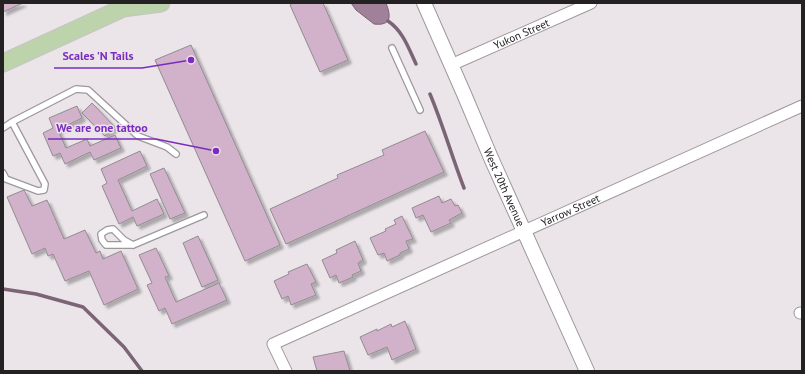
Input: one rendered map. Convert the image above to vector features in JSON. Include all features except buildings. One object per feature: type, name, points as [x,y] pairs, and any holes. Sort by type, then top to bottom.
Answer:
[{"type":"main road","points":[[3,63],[127,6],[161,3]]},
{"type":"street","name":"West 20th Avenue","points":[[424,3],[491,158],[587,371]]},
{"type":"street","name":"Yukon Street","points":[[452,65],[591,3]]},
{"type":"street","name":"Yarrow Street","points":[[286,371],[273,344],[523,230],[802,106]]},
{"type":"lane","points":[[392,48],[420,110]]},
{"type":"lane","points":[[3,128],[76,89],[88,90],[138,136],[168,147],[176,154]]},
{"type":"lane","points":[[3,173],[6,179],[38,191],[44,190],[44,184],[12,122]]},
{"type":"lane","points":[[133,245],[124,240],[113,229],[107,230],[101,234],[102,240],[106,246],[133,245],[204,215]]},
{"type":"shaded area","points":[[351,3],[386,3],[389,12],[389,19],[384,23],[374,24],[356,10]]},
{"type":"waterway","points":[[388,21],[402,35],[416,64]]},
{"type":"waterway","points":[[430,94],[464,188]]},
{"type":"waterway","points":[[3,289],[36,294],[83,307],[124,347],[142,371]]},
{"type":"place","name":"Scales 'N Tails","points":[[191,60]]},
{"type":"place","name":"We are one tattoo","points":[[216,151]]}]
